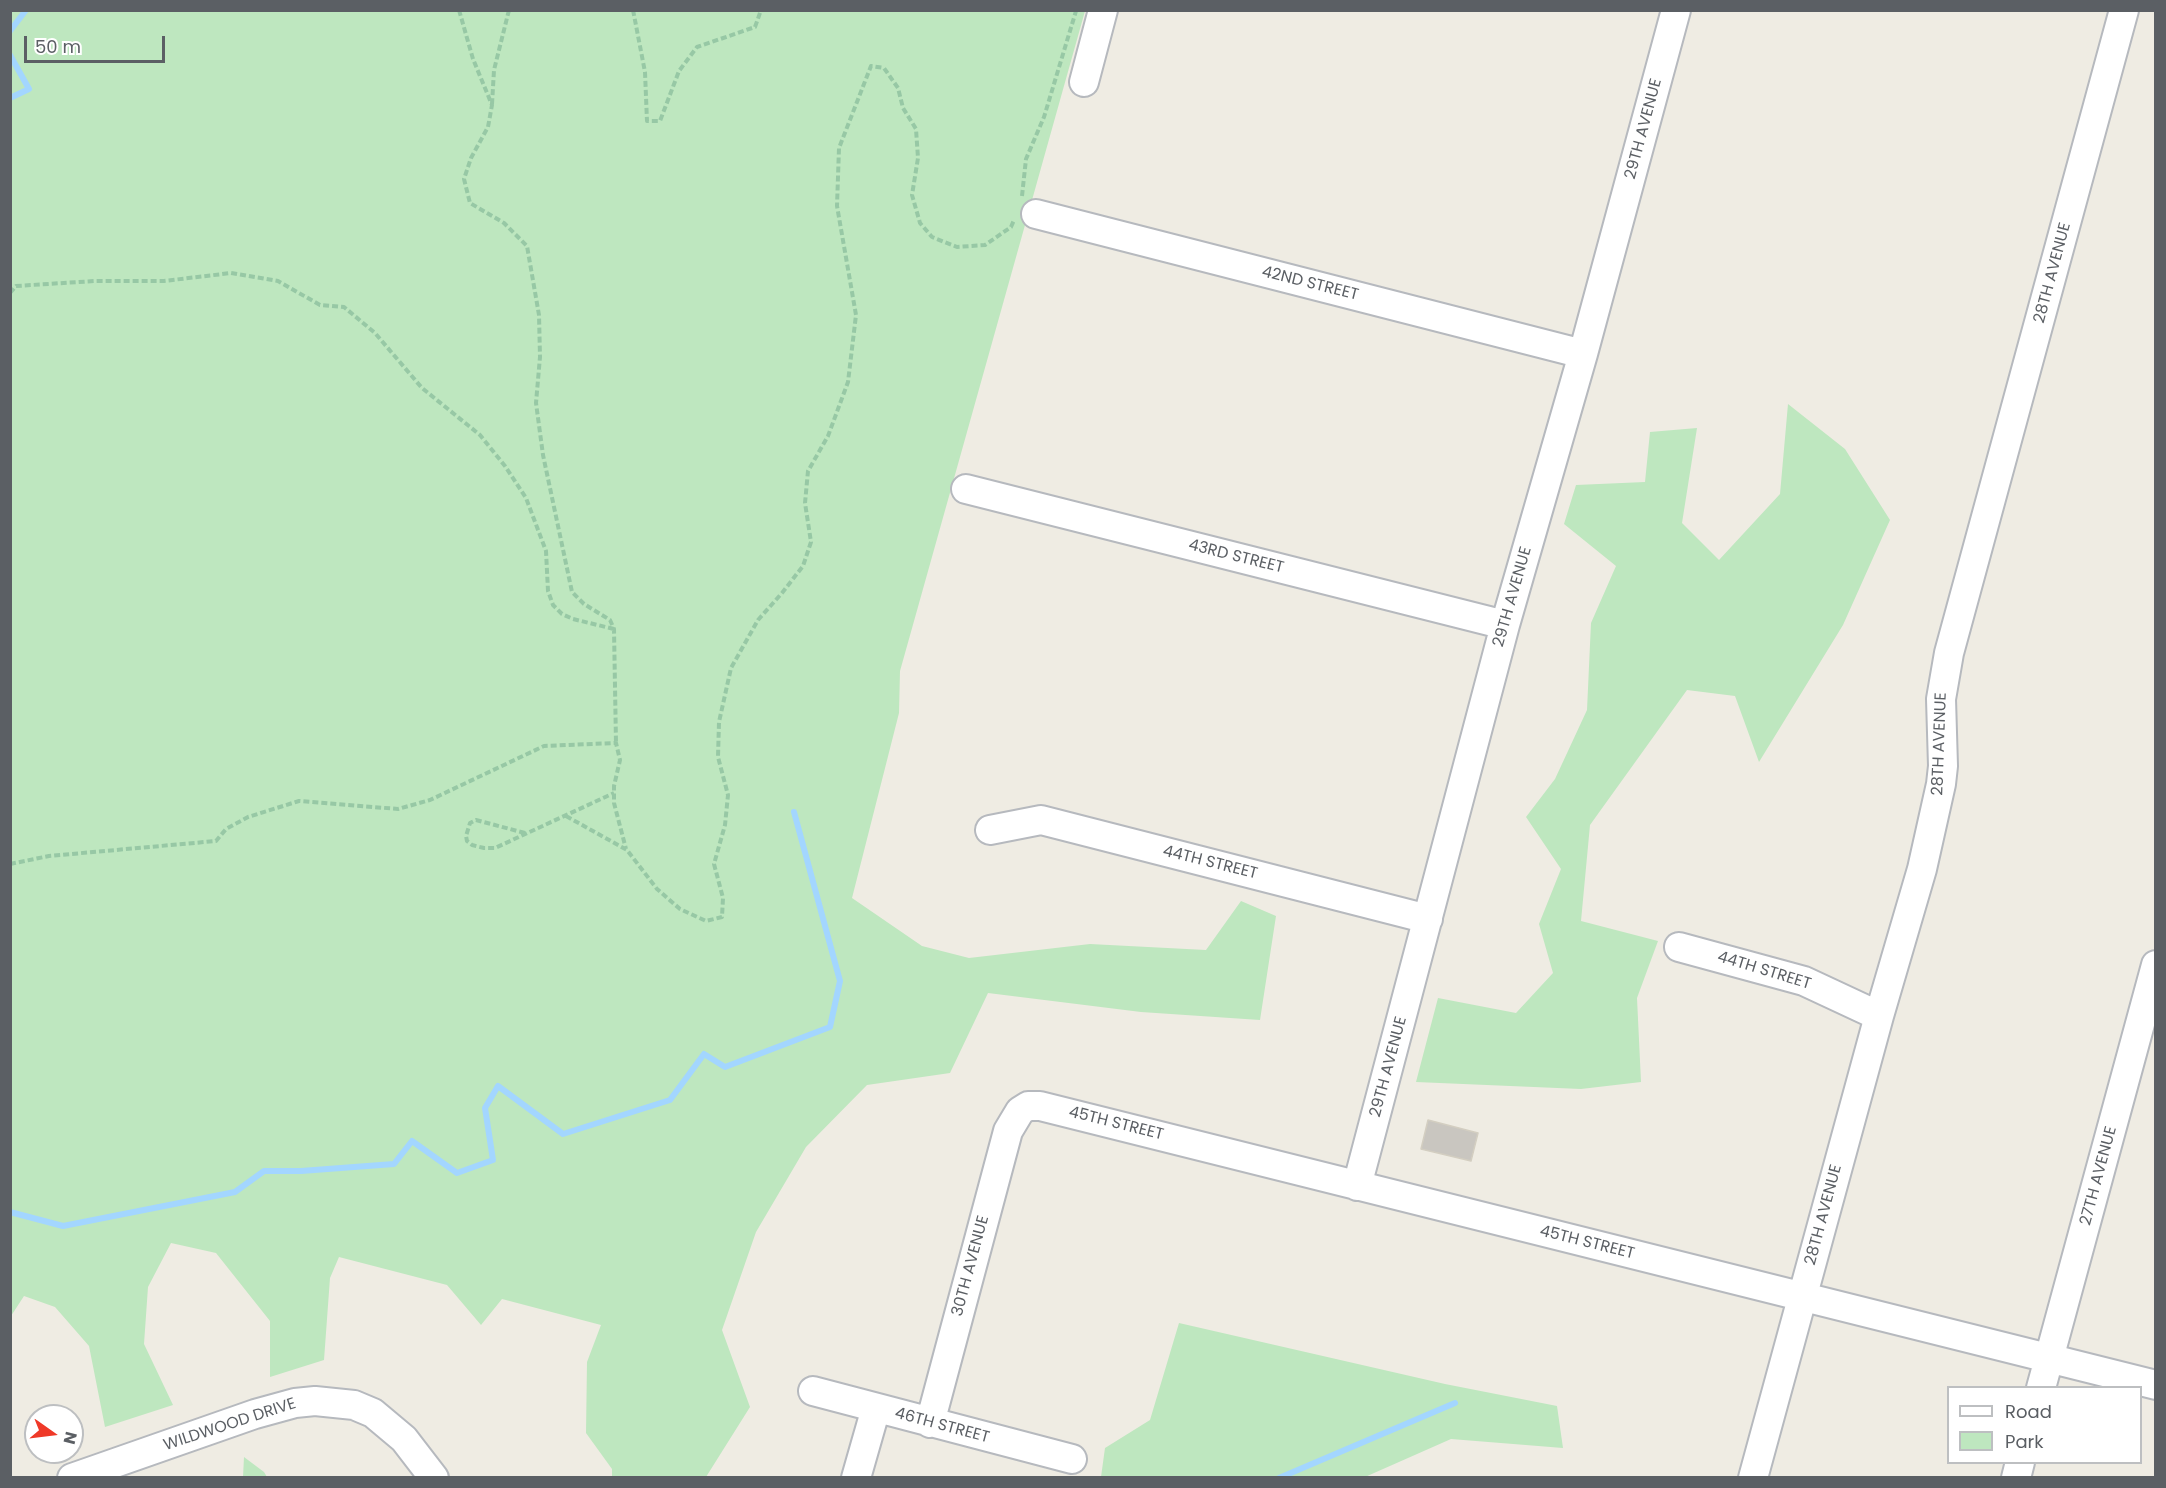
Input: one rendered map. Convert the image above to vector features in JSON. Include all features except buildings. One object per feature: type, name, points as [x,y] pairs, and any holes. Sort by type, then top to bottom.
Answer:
[{"type":"street","points":[[1084,82],[1103,10]]},
{"type":"street","name":"29TH AVENUE","points":[[1357,1186],[1505,625],[1583,354],[1676,10]]},
{"type":"street","name":"28TH AVENUE","points":[[1753,1478],[1879,1017],[1922,869],[1937,807],[1943,766],[1941,699],[1949,652],[2124,10]]},
{"type":"street","name":"42ND STREET","points":[[1024,210],[1583,354]]},
{"type":"street","name":"43RD STREET","points":[[966,489],[1505,625]]},
{"type":"street","name":"44TH STREET","points":[[990,830],[1041,820],[1428,919]]},
{"type":"street","name":"44TH STREET","points":[[1679,947],[1804,981],[1879,1017]]},
{"type":"street","name":"27TH AVENUE","points":[[2042,1386],[2156,965]]},
{"type":"street","name":"45TH STREET","points":[[1020,1111],[1028,1106],[1057,1109],[2156,1385]]},
{"type":"street","name":"30TH AVENUE","points":[[930,1423],[1005,1138],[1020,1111]]},
{"type":"street","name":"46TH STREET","points":[[813,1391],[1072,1459]]},
{"type":"street","name":"WILDWOOD DRIVE","points":[[72,1478],[255,1414],[295,1403],[315,1401],[354,1405],[374,1413],[404,1439],[434,1478]]},
{"type":"street","points":[[856,1478],[876,1408]]},
{"type":"path","points":[[459,10],[473,59],[492,105]]},
{"type":"path","points":[[509,10],[494,70],[488,126],[471,158],[464,179],[470,203],[504,223],[527,246],[539,315],[540,357],[536,403],[543,455],[572,592],[584,604],[610,620],[614,629],[616,743],[620,760],[614,803],[627,850],[657,889],[680,909],[706,921],[722,917],[723,898],[714,864],[725,825],[728,795],[718,757],[719,722],[731,668],[758,620],[804,566],[811,542],[805,502],[808,471],[828,435],[848,382],[856,315],[837,206],[839,148],[871,66],[884,68],[898,88],[903,108],[916,129],[918,158],[912,195],[920,223],[932,237],[957,247],[985,245],[1011,227],[1024,210],[1026,159],[1044,117],[1077,10]]},
{"type":"path","points":[[633,10],[645,72],[647,121],[660,122],[679,71],[697,47],[755,27],[761,10]]},
{"type":"path","points":[[10,293],[16,286],[95,281],[164,281],[231,273],[278,281],[320,305],[344,307],[375,333],[422,388],[480,435],[505,466],[526,498],[546,551],[548,591],[553,605],[562,614],[573,619],[614,629]]},
{"type":"path","points":[[10,864],[49,856],[216,842],[225,830],[248,817],[299,801],[398,809],[430,800],[544,746],[616,743]]},
{"type":"path","points":[[525,833],[476,820],[470,823],[466,836],[467,841],[472,845],[495,848],[614,793]]},
{"type":"path","points":[[566,816],[627,850]]},
{"type":"green space","points":[[10,11],[1085,11],[900,671],[899,713],[852,898],[922,946],[969,958],[1090,944],[1206,950],[1241,901],[1276,916],[1260,1020],[1141,1012],[988,993],[950,1073],[867,1085],[806,1147],[756,1232],[722,1330],[750,1407],[706,1477],[612,1477],[612,1469],[586,1433],[587,1362],[601,1325],[502,1299],[481,1325],[447,1285],[339,1257],[330,1278],[324,1360],[270,1377],[270,1321],[216,1253],[171,1243],[148,1287],[144,1344],[173,1405],[105,1427],[89,1346],[55,1307],[24,1296],[11,1316]]},
{"type":"green space","points":[[1788,404],[1845,449],[1890,520],[1843,625],[1759,762],[1735,696],[1687,690],[1590,825],[1581,921],[1658,941],[1637,998],[1641,1082],[1581,1089],[1416,1082],[1438,998],[1516,1013],[1553,973],[1539,924],[1561,869],[1526,817],[1555,779],[1587,710],[1591,623],[1616,566],[1564,524],[1576,485],[1645,482],[1650,432],[1697,428],[1682,523],[1719,560],[1780,494]]},
{"type":"green space","points":[[1179,1323],[1445,1384],[1557,1406],[1563,1448],[1451,1439],[1365,1477],[1101,1477],[1105,1448],[1150,1420]]},
{"type":"green space","points":[[244,1457],[264,1472],[267,1477],[243,1477]]},
{"type":"waterway","points":[[10,31],[26,10]]},
{"type":"waterway","points":[[10,55],[29,89],[10,98]]},
{"type":"waterway","points":[[10,1212],[63,1226],[235,1192],[264,1171],[301,1171],[394,1164],[412,1141],[457,1173],[493,1160],[485,1108],[498,1086],[563,1134],[670,1100],[704,1054],[725,1067],[830,1027],[840,981],[794,812]]},
{"type":"waterway","points":[[1279,1478],[1455,1403]]}]
